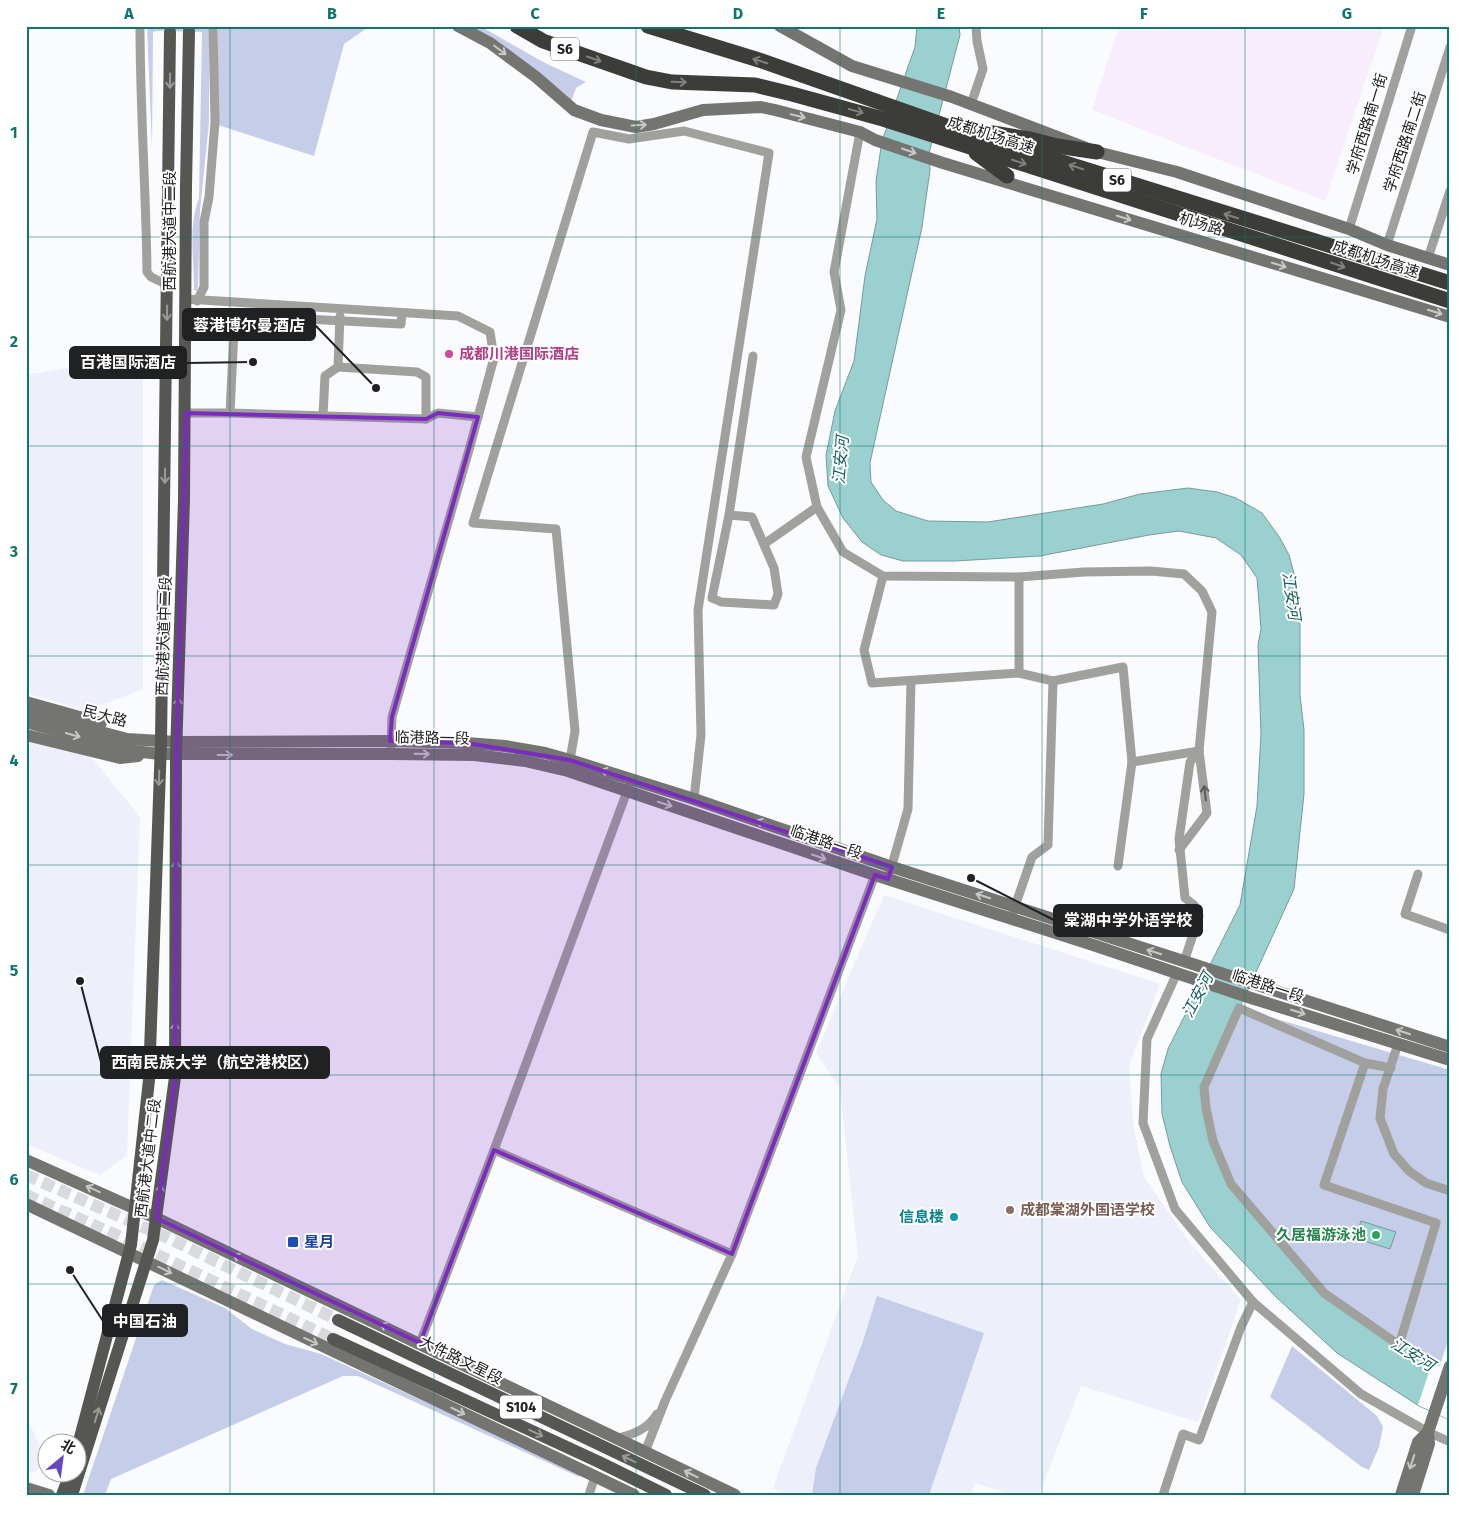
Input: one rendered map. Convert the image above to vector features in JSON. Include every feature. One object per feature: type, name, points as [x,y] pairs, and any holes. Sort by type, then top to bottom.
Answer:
[{"type":"highway","name":"成都机场高速","points":[[517,26],[543,41],[646,77],[672,82],[755,85],[886,112]]},
{"type":"highway","name":"成都机场高速","points":[[648,26],[759,60],[886,112],[940,130],[964,144],[1294,242],[1450,283]]},
{"type":"highway","name":"成都机场高速","points":[[940,130],[957,130],[1230,216],[1450,301]]},
{"type":"highway","points":[[957,130],[1007,135],[1057,146],[1097,152]]},
{"type":"highway","points":[[964,144],[1007,176]]},
{"type":"main road","name":"机场路","points":[[458,26],[490,43],[536,77],[574,110],[602,120],[636,127],[654,124],[703,110],[761,107],[860,132],[875,140],[943,163],[1450,317]]},
{"type":"main road","points":[[508,26],[543,41]]},
{"type":"main road","points":[[780,26],[852,66],[952,97],[1097,152],[1177,172],[1349,230],[1386,245],[1450,265]]},
{"type":"main road","name":"西航港大道中二段","points":[[72,1495],[153,1240],[175,1077],[176,748],[191,300],[186,186],[189,31]]},
{"type":"main road","points":[[81,1434],[129,1252],[149,1080],[160,748],[168,285],[170,32]]},
{"type":"main road","points":[[971,171],[1007,176],[1070,196],[1092,209]]},
{"type":"main road","points":[[26,702],[160,748]]},
{"type":"main road","name":"民大路","points":[[26,712],[160,748]]},
{"type":"main road","name":"民大路","points":[[26,722],[124,750],[176,748]]},
{"type":"main road","points":[[26,735],[120,758],[160,748]]},
{"type":"main road","name":"临港路一段","points":[[176,748],[391,747],[476,744],[545,753],[570,760],[629,786],[875,875],[890,873],[1015,907],[1197,973],[1251,998],[1450,1060]]},
{"type":"main road","name":"临港路一段","points":[[391,747],[525,761],[629,786],[694,799],[1010,919],[1180,967]]},
{"type":"main road","name":"临港路一段","points":[[1197,973],[1256,985],[1450,1047]]},
{"type":"main road","points":[[26,1160],[135,1208],[735,1495]]},
{"type":"main road","points":[[26,1204],[634,1495]]},
{"type":"main road","name":"大件路文星段","points":[[338,1320],[705,1495]]},
{"type":"main road","name":"S104","points":[[333,1339],[666,1495]]},
{"type":"main road","points":[[1413,1495],[1429,1444],[1428,1432],[1450,1366]]},
{"type":"main road","points":[[1401,1495],[1418,1442],[1428,1432]]},
{"type":"main road","points":[[26,1488],[48,1495]]},
{"type":"street","points":[[140,26],[147,272],[151,277],[168,285]]},
{"type":"street","points":[[191,300],[204,286],[204,222],[215,122],[213,26]]},
{"type":"street","points":[[971,104],[982,69],[976,26]]},
{"type":"street","name":"学府西路南一街","points":[[1349,230],[1412,26]]},
{"type":"street","name":"学府西路南二街","points":[[1386,245],[1450,47]]},
{"type":"street","points":[[570,760],[575,730],[556,529],[472,523],[593,132],[629,139],[684,131],[769,153],[698,610],[700,735],[694,799]]},
{"type":"street","points":[[860,132],[834,272],[840,310],[806,457],[817,507],[843,552],[882,576],[1019,577],[1084,572],[1151,571],[1184,574],[1202,591],[1212,612],[1200,751],[1207,813],[1179,850]]},
{"type":"street","points":[[1428,258],[1450,191]]},
{"type":"street","points":[[191,300],[458,316],[490,332],[494,358],[392,718],[391,747]]},
{"type":"street","points":[[338,367],[341,308]]},
{"type":"street","points":[[230,413],[234,330],[251,316],[401,324],[402,313]]},
{"type":"street","points":[[729,515],[752,517],[774,568],[778,594],[774,605],[721,602],[712,598],[729,515],[753,356]]},
{"type":"street","points":[[323,416],[325,376],[338,367],[417,372],[421,374],[426,377],[426,419]]},
{"type":"street","points":[[186,413],[426,419],[438,413],[478,417]]},
{"type":"street","points":[[764,544],[817,507]]},
{"type":"street","points":[[882,576],[864,650],[872,683],[1019,673],[1053,681],[1123,667],[1132,762],[1118,866]]},
{"type":"street","points":[[1019,577],[1019,673]]},
{"type":"street","points":[[890,873],[908,809],[912,681]]},
{"type":"street","points":[[1010,919],[1032,857],[1048,845],[1053,681]]},
{"type":"street","points":[[1132,762],[1200,751]]},
{"type":"street","points":[[1200,751],[1190,762],[1178,839],[1185,898],[1194,905],[1194,911],[1199,916],[1180,967],[1147,1039],[1142,1123],[1175,1209],[1254,1302],[1361,1394],[1428,1432],[1450,1442]]},
{"type":"street","points":[[420,1343],[629,786]]},
{"type":"street","points":[[1418,874],[1405,914],[1450,930]]},
{"type":"street","points":[[645,1452],[664,1401],[732,1254],[875,875]]},
{"type":"street","points":[[1365,1062],[1324,1185],[1436,1223],[1399,1345],[1324,1293],[1231,1184],[1214,1141],[1206,1108],[1204,1087],[1240,1008],[1365,1062],[1391,1068]]},
{"type":"street","points":[[1398,1044],[1383,1089],[1380,1118],[1394,1154],[1409,1171],[1426,1183],[1450,1191]]},
{"type":"street","points":[[494,1150],[732,1254]]},
{"type":"street","points":[[1162,1495],[1183,1434],[1199,1440],[1241,1327],[1254,1302]]},
{"type":"street","points":[[618,1438],[642,1430],[652,1421],[664,1401]]},
{"type":"street","points":[[589,1495],[595,1476]]},
{"type":"highlighted area","points":[[186,413],[426,419],[438,413],[478,417],[392,717],[390,741],[467,743],[570,760],[892,867],[888,879],[875,875],[732,1254],[494,1150],[420,1343],[156,1218],[175,1077],[176,755]]},
{"type":"shaded area","points":[[147,26],[209,26],[209,123],[200,210],[197,291],[194,290],[192,243],[194,220],[199,198],[202,32],[153,32],[152,148]]},
{"type":"shaded area","points":[[218,26],[370,26],[344,44],[314,156],[218,125]]},
{"type":"shaded area","points":[[468,26],[480,26],[543,62],[586,82],[576,88],[571,102]]},
{"type":"shaded area","points":[[1119,26],[1384,26],[1325,201],[1092,110]]},
{"type":"shaded area","points":[[143,354],[143,689],[86,711],[26,693],[26,374]]},
{"type":"shaded area","points":[[26,739],[92,758],[140,817],[127,1155],[100,1175],[26,1144]]},
{"type":"shaded area","name":"成都棠湖外国语学校","points":[[884,895],[1160,984],[1129,1066],[1133,1124],[1144,1177],[1190,1243],[1241,1300],[1198,1422],[1081,1386],[1039,1495],[1013,1495],[975,1483],[970,1495],[786,1495],[773,1488],[858,1256],[840,1089],[816,1053]]},
{"type":"shaded area","points":[[1239,1008],[1450,1070],[1450,1334],[1439,1369],[1396,1343],[1324,1293],[1231,1184],[1213,1141],[1204,1087]]},
{"type":"shaded area","points":[[162,1280],[225,1308],[252,1329],[285,1344],[321,1354],[579,1472],[579,1477],[358,1376],[343,1376],[111,1479],[105,1495],[83,1495],[154,1285]]},
{"type":"shaded area","points":[[877,1296],[984,1333],[929,1495],[812,1495],[816,1468],[863,1341]]},
{"type":"shaded area","points":[[1292,1346],[1377,1416],[1383,1427],[1379,1447],[1369,1470],[1362,1467],[1270,1397]]},
{"type":"shaded area","points":[[26,1415],[38,1442],[38,1469],[32,1473],[26,1471]]},
{"type":"water","name":"江安河","points":[[917,26],[959,26],[960,35],[929,153],[930,170],[922,227],[870,463],[871,482],[883,500],[896,511],[928,521],[988,522],[1103,504],[1140,494],[1188,488],[1217,492],[1236,498],[1262,513],[1280,538],[1289,555],[1297,585],[1300,614],[1300,695],[1304,730],[1304,794],[1294,889],[1204,1086],[1206,1108],[1231,1184],[1324,1293],[1396,1343],[1432,1366],[1450,1374],[1450,1420],[1419,1406],[1337,1353],[1276,1297],[1210,1227],[1182,1182],[1162,1114],[1161,1074],[1168,1049],[1240,905],[1257,806],[1261,734],[1258,645],[1261,629],[1257,578],[1241,555],[1216,538],[1179,531],[1040,556],[955,561],[903,561],[881,555],[862,542],[843,518],[828,486],[826,455],[835,411],[854,361],[865,276],[877,219],[876,181],[882,141],[915,47]]},
{"type":"water","name":"久居福游泳池","points":[[1361,1221],[1396,1232],[1390,1249],[1355,1238]]},
{"type":"pier","points":[[1432,1363],[1450,1371],[1450,1420],[1418,1405]]},
{"type":"tunnel","points":[[26,1175],[166,1237],[338,1320]]},
{"type":"tunnel","points":[[26,1195],[116,1235],[333,1339]]},
{"type":"place","name":"成都川港国际酒店","points":[[449,354]]},
{"type":"place","name":"百港国际酒店","points":[[253,362]]},
{"type":"place","name":"蓉港博尔曼酒店","points":[[376,388]]},
{"type":"place","name":"棠湖中学外语学校","points":[[971,878]]},
{"type":"place","name":"西南民族大学（航空港校区）","points":[[80,981]]},
{"type":"place","name":"成都棠湖外国语学校","points":[[1010,1210]]},
{"type":"place","name":"信息楼","points":[[954,1217]]},
{"type":"place","name":"久居福游泳池","points":[[1376,1235]]},
{"type":"place","name":"星月","points":[[293,1242]]},
{"type":"place","name":"中国石油","points":[[70,1270]]}]
